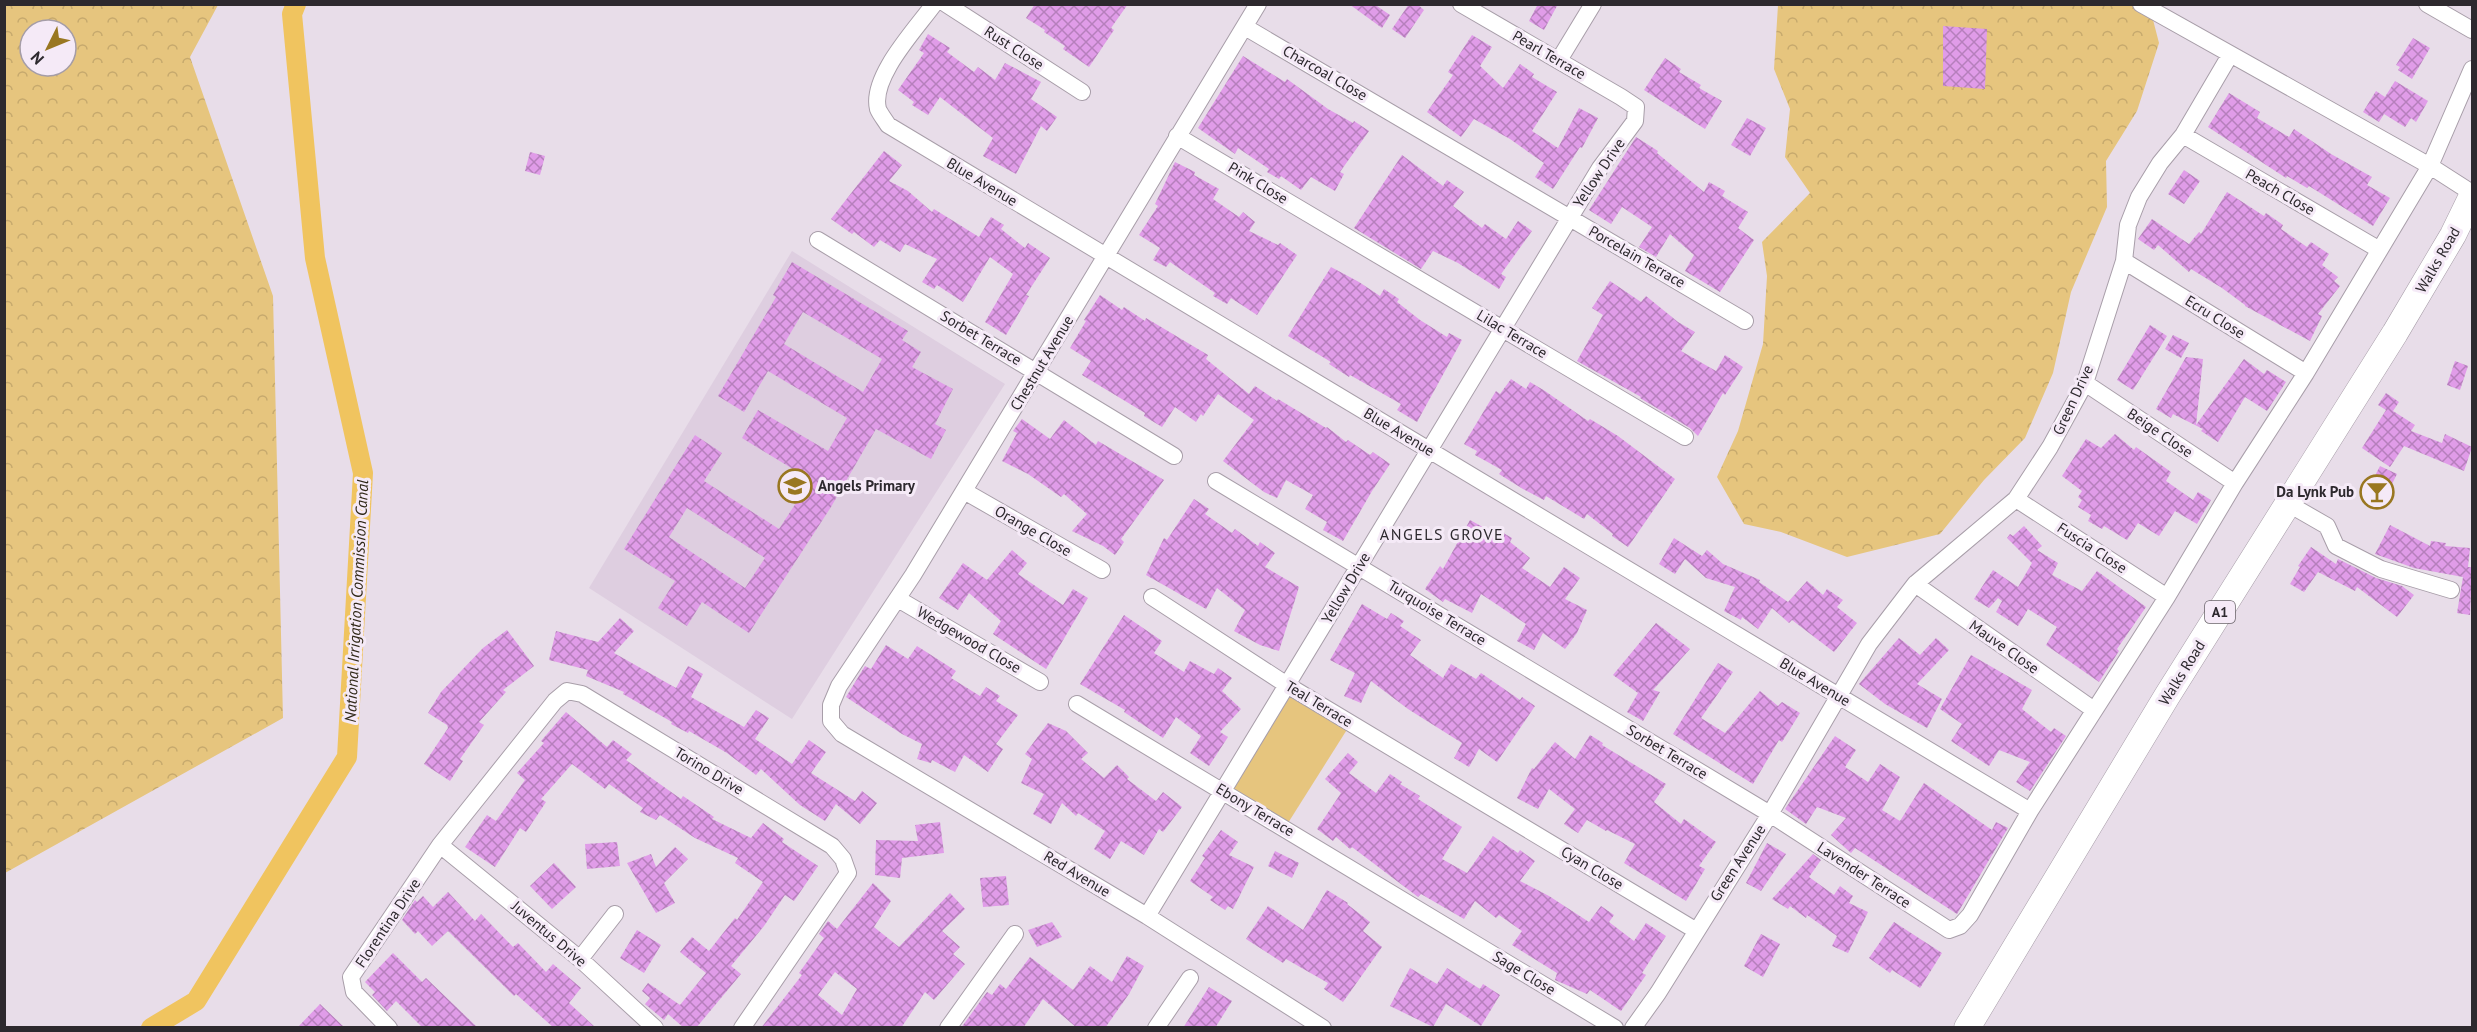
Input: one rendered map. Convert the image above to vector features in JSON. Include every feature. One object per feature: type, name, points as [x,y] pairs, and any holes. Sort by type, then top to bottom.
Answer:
[{"type":"main road","name":"Walks Road","points":[[1967,1028],[2161,706],[2395,333],[2453,236],[2472,194]]},
{"type":"street","name":"Blue Avenue","points":[[934,4],[886,69],[877,92],[879,110],[888,125],[2030,811]]},
{"type":"street","name":"Rust Close","points":[[946,4],[1082,92]]},
{"type":"street","name":"Chestnut Avenue","points":[[831,721],[831,705],[839,686],[898,599],[1107,257],[1257,4]]},
{"type":"street","name":"Pearl Terrace","points":[[1461,4],[1636,107]]},
{"type":"street","points":[[1559,60],[1593,4]]},
{"type":"street","points":[[2141,4],[2430,166],[2472,194]]},
{"type":"street","points":[[2427,4],[2472,30]]},
{"type":"street","name":"Charcoal Close","points":[[1245,27],[1404,120]]},
{"type":"street","name":"Green Drive","points":[[1840,697],[1869,644],[1915,584],[2016,499],[2050,447],[2085,383],[2124,261],[2128,225],[2139,197],[2160,163],[2183,135],[2230,55]]},
{"type":"street","points":[[2030,811],[2167,597],[2235,483],[2306,373],[2378,249],[2430,166],[2472,69]]},
{"type":"street","name":"Yellow Drive","points":[[1147,916],[1600,168],[1635,121],[1636,107]]},
{"type":"street","name":"Porcelain Terrace","points":[[1404,120],[1745,321]]},
{"type":"street","name":"Peach Close","points":[[2183,135],[2378,249]]},
{"type":"street","name":"Pink Close","points":[[1177,136],[1338,231]]},
{"type":"street","name":"Lilac Terrace","points":[[1338,231],[1685,437]]},
{"type":"street","name":"Sorbet Terrace","points":[[818,240],[1174,456]]},
{"type":"street","name":"Ecru Close","points":[[2124,261],[2306,373]]},
{"type":"street","name":"Beige Close","points":[[2085,383],[2235,483]]},
{"type":"street","name":"Turquoise Terrace","points":[[1216,481],[1564,689]]},
{"type":"street","name":"Orange Close","points":[[964,491],[1102,570]]},
{"type":"street","name":"Fuscia Close","points":[[2016,499],[2167,597]]},
{"type":"street","points":[[2287,503],[2327,526],[2336,546],[2381,569],[2451,590]]},
{"type":"street","name":"Mauve Close","points":[[1915,584],[2094,710]]},
{"type":"street","name":"Teal Terrace","points":[[1152,597],[1287,685],[1489,807]]},
{"type":"street","name":"Wedgewood Close","points":[[898,599],[1040,682]]},
{"type":"street","name":"Sorbet Terrace","points":[[1564,689],[1770,814]]},
{"type":"street","name":"Torino Drive","points":[[440,845],[555,701],[567,691],[582,694],[592,700],[832,846],[843,859],[848,873],[742,1028]]},
{"type":"street","name":"Green Avenue","points":[[1633,1028],[1658,993],[1695,930],[1770,814],[1840,697]]},
{"type":"street","name":"Ebony Terrace","points":[[1077,704],[1432,918]]},
{"type":"street","name":"Red Avenue","points":[[831,721],[842,734],[1147,916],[1323,1028]]},
{"type":"street","name":"Cyan Close","points":[[1489,807],[1695,930]]},
{"type":"street","name":"Lavender Terrace","points":[[1770,814],[1949,930],[1960,926],[1970,915],[2030,811]]},
{"type":"street","name":"Juventus Drive","points":[[440,845],[580,960],[655,1028]]},
{"type":"street","name":"Florentina Drive","points":[[389,1028],[354,992],[351,977],[440,845]]},
{"type":"street","points":[[580,960],[615,914]]},
{"type":"street","name":"Sage Close","points":[[1432,918],[1615,1028]]},
{"type":"street","points":[[948,1028],[1015,934]]},
{"type":"street","points":[[1156,1028],[1190,978]]},
{"type":"shaded area","name":"Angels Primary","points":[[792,251],[1005,384],[792,719],[589,588]]},
{"type":"green space","points":[[5,4],[218,5],[190,57],[273,296],[283,718],[5,873]]},
{"type":"green space","points":[[2138,4],[2151,12],[2159,43],[2137,111],[2106,161],[2107,207],[2071,292],[2053,373],[2025,438],[1984,480],[1940,534],[1847,557],[1781,532],[1744,524],[1717,477],[1738,431],[1763,344],[1767,276],[1762,242],[1810,193],[1785,157],[1790,109],[1774,69],[1778,5]]},
{"type":"green space","points":[[1292,693],[1348,728],[1288,823],[1233,789]]},
{"type":"building","points":[[1035,4],[1128,4],[1111,28],[1114,30],[1089,67],[1063,49],[1065,46],[1044,32],[1045,30],[1026,18]]},
{"type":"building","points":[[1349,4],[1374,4],[1390,15],[1382,28]]},
{"type":"building","points":[[1409,4],[1417,4],[1424,10],[1405,38],[1392,29]]},
{"type":"building","points":[[1538,4],[1558,4],[1544,30],[1529,21]]},
{"type":"building","points":[[1943,26],[1987,29],[1985,89],[1943,86]]},
{"type":"building","points":[[928,34],[950,48],[947,52],[974,72],[978,67],[995,80],[1005,63],[1041,82],[1031,99],[1057,117],[1047,131],[1041,126],[1016,174],[983,156],[993,138],[940,97],[928,115],[912,105],[914,102],[898,90],[924,53],[919,50]]},
{"type":"building","points":[[1472,35],[1492,47],[1480,66],[1503,88],[1520,64],[1534,74],[1532,77],[1557,92],[1532,131],[1558,148],[1579,108],[1598,118],[1582,148],[1580,147],[1553,189],[1535,177],[1544,163],[1510,139],[1474,119],[1461,137],[1427,112],[1453,75],[1448,72]]},
{"type":"building","points":[[2413,38],[2430,48],[2412,79],[2398,70],[2400,67],[2396,65]]},
{"type":"building","points":[[1243,56],[1285,82],[1287,79],[1328,109],[1369,131],[1340,172],[1344,174],[1335,191],[1311,177],[1301,190],[1281,176],[1279,179],[1267,172],[1269,169],[1238,148],[1235,154],[1198,128]]},
{"type":"building","points":[[1665,58],[1681,69],[1679,72],[1701,85],[1699,88],[1722,101],[1705,129],[1644,90]]},
{"type":"building","points":[[2395,81],[2428,101],[2416,122],[2411,118],[2405,127],[2384,114],[2379,122],[2363,112],[2376,91],[2385,97]]},
{"type":"building","points":[[2229,93],[2260,112],[2257,118],[2289,137],[2294,129],[2331,154],[2372,177],[2367,185],[2390,198],[2373,226],[2309,186],[2307,188],[2287,176],[2286,178],[2208,127]]},
{"type":"building","points":[[1747,118],[1766,128],[1750,156],[1731,145]]},
{"type":"building","points":[[1636,137],[1658,151],[1657,153],[1704,192],[1709,182],[1725,191],[1722,196],[1748,212],[1738,228],[1754,240],[1720,292],[1685,271],[1694,255],[1670,234],[1656,257],[1639,247],[1652,227],[1622,207],[1611,224],[1589,210]]},
{"type":"building","points":[[884,151],[902,165],[889,181],[908,191],[932,212],[934,209],[979,237],[991,217],[1004,225],[1001,229],[1025,248],[1028,243],[1050,258],[1026,295],[1029,296],[1006,335],[985,322],[1013,274],[990,257],[963,302],[937,285],[934,289],[922,282],[937,259],[905,244],[900,252],[880,240],[874,247],[831,219]]},
{"type":"building","points":[[530,152],[545,156],[540,175],[525,171]]},
{"type":"building","points":[[1402,155],[1443,186],[1447,180],[1464,192],[1453,206],[1482,228],[1485,224],[1506,239],[1518,221],[1532,231],[1501,274],[1506,277],[1499,289],[1458,263],[1433,251],[1421,269],[1354,228]]},
{"type":"building","points":[[1175,162],[1195,172],[1194,175],[1219,189],[1213,199],[1239,217],[1243,212],[1255,222],[1249,231],[1278,245],[1280,243],[1297,255],[1257,315],[1231,298],[1227,304],[1213,296],[1215,293],[1170,262],[1166,267],[1153,260],[1160,248],[1139,235],[1158,206],[1155,204]]},
{"type":"building","points":[[2184,170],[2200,181],[2184,204],[2168,194]]},
{"type":"building","points":[[2227,192],[2264,216],[2266,213],[2283,225],[2281,229],[2307,247],[2311,242],[2329,254],[2322,265],[2338,277],[2334,281],[2340,286],[2318,314],[2322,316],[2310,341],[2245,306],[2222,288],[2191,269],[2189,272],[2158,245],[2154,250],[2138,239],[2152,219],[2189,244],[2199,232],[2201,234]]},
{"type":"building","points":[[792,262],[908,331],[902,340],[921,352],[912,367],[953,389],[935,424],[946,430],[931,459],[876,429],[831,507],[749,633],[702,602],[687,626],[658,608],[675,581],[624,549],[695,435],[722,453],[704,481],[779,529],[811,480],[742,438],[758,410],[828,451],[847,418],[768,371],[744,412],[718,396],[776,297],[773,295]],"holes":[[[803,312],[882,359],[863,392],[784,344]],[[687,508],[765,558],[745,588],[669,537]]]},
{"type":"building","points":[[1331,267],[1380,296],[1384,289],[1399,299],[1397,302],[1420,320],[1447,337],[1449,333],[1462,340],[1417,422],[1397,410],[1401,404],[1350,375],[1349,377],[1329,364],[1331,362],[1288,336]]},
{"type":"building","points":[[1610,281],[1641,302],[1646,296],[1678,322],[1695,332],[1681,351],[1716,371],[1725,355],[1743,367],[1725,395],[1723,393],[1698,436],[1690,428],[1641,397],[1577,361],[1603,315],[1592,308]]},
{"type":"building","points":[[1100,295],[1122,310],[1124,307],[1145,321],[1146,318],[1208,355],[1206,359],[1249,394],[1255,386],[1277,401],[1278,399],[1327,427],[1346,442],[1348,440],[1370,455],[1373,452],[1390,464],[1343,541],[1323,530],[1327,522],[1305,509],[1313,495],[1286,480],[1277,498],[1264,492],[1223,461],[1254,420],[1218,394],[1196,422],[1175,407],[1162,427],[1144,416],[1145,413],[1082,375],[1091,361],[1070,348]]},
{"type":"building","points":[[2150,325],[2167,336],[2133,390],[2117,380]]},
{"type":"building","points":[[2173,335],[2189,343],[2181,358],[2165,349]]},
{"type":"building","points":[[2186,357],[2203,359],[2196,425],[2244,359],[2264,374],[2267,370],[2286,382],[2267,411],[2245,397],[2218,442],[2201,431],[2203,429],[2173,414],[2171,418],[2156,409]]},
{"type":"building","points":[[2455,361],[2468,366],[2460,390],[2447,385]]},
{"type":"building","points":[[1511,379],[1526,389],[1530,382],[1545,391],[1588,421],[1590,419],[1618,436],[1675,479],[1628,547],[1587,514],[1584,519],[1546,496],[1544,500],[1499,474],[1502,470],[1475,455],[1477,451],[1464,444],[1496,391],[1500,394]]},
{"type":"building","points":[[2386,393],[2399,402],[2393,411],[2415,425],[2411,431],[2442,443],[2445,434],[2472,447],[2464,471],[2404,446],[2390,467],[2362,448],[2386,410],[2378,405]]},
{"type":"building","points":[[1022,419],[1050,439],[1064,420],[1096,445],[1098,441],[1164,480],[1121,539],[1124,542],[1115,555],[1103,546],[1072,531],[1087,514],[1064,494],[1061,497],[1028,474],[1002,461],[1017,433],[1013,431]]},
{"type":"building","points":[[2115,434],[2134,450],[2136,447],[2171,472],[2166,481],[2193,500],[2198,492],[2211,500],[2197,524],[2175,511],[2159,536],[2138,523],[2127,540],[2104,526],[2102,529],[2088,521],[2091,515],[2078,507],[2082,500],[2078,497],[2082,491],[2062,476],[2086,439],[2101,448]]},
{"type":"building","points":[[2380,466],[2397,474],[2383,502],[2366,493]]},
{"type":"building","points":[[1194,499],[1209,509],[1205,514],[1232,533],[1235,529],[1258,546],[1260,542],[1275,553],[1265,567],[1299,587],[1279,651],[1260,645],[1234,631],[1245,610],[1217,588],[1206,609],[1146,575],[1164,538],[1167,540]]},
{"type":"building","points":[[1470,520],[1490,531],[1493,527],[1512,538],[1510,542],[1530,558],[1522,568],[1550,587],[1564,567],[1580,578],[1565,599],[1587,610],[1577,633],[1565,649],[1543,633],[1534,650],[1517,641],[1526,624],[1481,594],[1472,613],[1445,599],[1443,602],[1425,589],[1440,566],[1443,569]]},
{"type":"building","points":[[2390,525],[2430,546],[2431,541],[2446,543],[2445,546],[2470,548],[2468,567],[2472,567],[2470,615],[2457,613],[2463,577],[2414,568],[2375,554]]},
{"type":"building","points":[[2024,526],[2042,546],[2037,550],[2058,563],[2052,575],[2082,591],[2097,571],[2146,607],[2117,649],[2119,651],[2099,682],[2046,645],[2057,627],[2028,609],[2018,626],[1996,612],[2002,601],[1998,598],[1989,608],[1974,599],[1993,570],[2018,587],[2032,563],[2007,538],[2010,534],[2013,536]]},
{"type":"building","points":[[1674,538],[1702,556],[1707,550],[1723,564],[1760,580],[1759,582],[1788,602],[1807,581],[1823,595],[1827,589],[1843,600],[1837,607],[1857,623],[1834,652],[1792,620],[1789,623],[1772,608],[1758,629],[1742,617],[1741,620],[1724,611],[1735,587],[1706,578],[1685,559],[1675,574],[1659,564]]},
{"type":"building","points":[[2311,547],[2336,564],[2338,559],[2376,578],[2402,586],[2414,595],[2397,617],[2357,587],[2355,591],[2318,572],[2304,592],[2290,584],[2300,567],[2298,566]]},
{"type":"building","points":[[1012,550],[1027,563],[1018,574],[1063,605],[1073,589],[1088,598],[1046,669],[993,634],[1001,621],[969,593],[958,610],[939,598],[963,563],[987,580]]},
{"type":"building","points":[[1362,604],[1387,619],[1391,613],[1404,621],[1400,626],[1421,640],[1410,655],[1443,678],[1451,664],[1476,679],[1481,673],[1520,700],[1522,697],[1535,706],[1497,762],[1479,749],[1469,767],[1454,758],[1462,743],[1408,709],[1371,681],[1361,703],[1344,696],[1355,673],[1330,660]]},
{"type":"building","points":[[1124,615],[1162,641],[1154,653],[1184,672],[1190,661],[1214,674],[1218,668],[1232,678],[1222,691],[1241,709],[1220,732],[1228,737],[1209,766],[1190,753],[1201,736],[1176,717],[1163,738],[1124,712],[1125,710],[1080,684]]},
{"type":"building","points":[[620,618],[634,631],[614,653],[676,688],[688,666],[703,674],[691,697],[744,727],[756,710],[769,718],[755,739],[792,764],[809,740],[826,752],[811,773],[855,801],[862,791],[877,803],[860,824],[836,804],[825,821],[800,805],[761,769],[756,775],[727,753],[689,731],[688,733],[671,724],[672,722],[623,694],[624,692],[586,676],[588,670],[549,660],[556,631],[598,642]]},
{"type":"building","points":[[1656,623],[1690,649],[1653,690],[1660,692],[1643,721],[1627,712],[1638,693],[1613,675]]},
{"type":"building","points":[[507,630],[534,666],[503,690],[506,692],[479,722],[484,725],[460,759],[463,761],[450,781],[424,764],[448,728],[428,713],[441,692],[483,648]]},
{"type":"building","points":[[1899,638],[1920,655],[1936,638],[1949,650],[1917,684],[1942,699],[1927,728],[1885,704],[1859,684]]},
{"type":"building","points":[[886,645],[908,659],[917,646],[956,671],[951,678],[980,696],[986,687],[1000,696],[996,701],[1018,715],[996,744],[1003,749],[988,772],[964,755],[955,772],[932,760],[931,763],[917,759],[922,744],[902,734],[846,697],[865,666],[871,669]]},
{"type":"building","points":[[1971,655],[2032,690],[2022,709],[2051,732],[2054,728],[2066,736],[2030,791],[2016,782],[2030,762],[1999,750],[1989,766],[1951,741],[1962,724],[1940,709]]},
{"type":"building","points":[[1718,663],[1733,672],[1701,718],[1725,733],[1760,691],[1778,706],[1782,702],[1800,713],[1782,742],[1779,740],[1753,784],[1673,734]]},
{"type":"building","points":[[566,712],[607,747],[613,740],[632,754],[626,760],[681,799],[683,796],[714,817],[712,819],[751,838],[763,823],[784,839],[782,842],[818,866],[794,901],[785,895],[764,926],[731,966],[741,974],[696,1028],[684,1028],[668,1014],[664,1020],[645,1004],[650,998],[642,991],[648,983],[680,1005],[706,973],[680,952],[692,937],[709,951],[735,918],[737,920],[763,882],[735,863],[738,858],[695,838],[660,815],[656,820],[640,812],[643,808],[609,784],[605,789],[572,764],[541,799],[546,802],[526,832],[520,828],[495,867],[465,847],[487,815],[496,821],[525,780],[517,773],[544,743],[541,741]]},
{"type":"building","points":[[1048,723],[1066,731],[1088,753],[1081,759],[1104,778],[1117,765],[1129,777],[1127,779],[1156,801],[1163,792],[1182,807],[1163,832],[1159,829],[1144,855],[1121,841],[1110,859],[1094,849],[1105,831],[1078,813],[1076,816],[1062,803],[1051,824],[1033,814],[1044,794],[1021,783],[1032,759],[1025,754]]},
{"type":"building","points":[[1590,735],[1603,743],[1602,745],[1666,784],[1654,802],[1681,824],[1684,819],[1716,842],[1699,866],[1705,869],[1686,901],[1624,863],[1635,844],[1587,820],[1578,833],[1564,824],[1575,809],[1549,789],[1538,809],[1517,798],[1532,768],[1534,769],[1555,742],[1575,759]]},
{"type":"building","points":[[1835,736],[1856,750],[1845,767],[1868,782],[1880,764],[1900,777],[1882,810],[1900,821],[1924,783],[1992,830],[1996,822],[2008,828],[1957,914],[1855,848],[1851,853],[1831,835],[1846,818],[1817,807],[1806,824],[1785,809]]},
{"type":"building","points":[[1348,753],[1358,762],[1349,773],[1376,793],[1390,774],[1402,782],[1400,784],[1420,796],[1418,799],[1462,827],[1442,859],[1467,873],[1493,836],[1518,853],[1520,850],[1535,861],[1520,881],[1549,896],[1589,922],[1601,906],[1614,915],[1609,922],[1634,941],[1646,923],[1666,936],[1642,973],[1646,975],[1621,1011],[1590,990],[1587,994],[1555,980],[1557,973],[1512,945],[1522,931],[1499,915],[1496,918],[1475,901],[1464,919],[1421,894],[1418,897],[1352,847],[1350,849],[1336,837],[1333,841],[1317,829],[1341,793],[1325,779]]},
{"type":"building","points":[[940,822],[944,853],[902,858],[900,878],[875,875],[876,840],[918,841],[915,825]]},
{"type":"building","points":[[1221,830],[1238,842],[1229,855],[1254,867],[1233,909],[1228,906],[1225,910],[1210,900],[1213,897],[1190,881],[1205,858],[1202,856]]},
{"type":"building","points":[[617,842],[620,866],[587,869],[585,844]]},
{"type":"building","points":[[1767,843],[1786,854],[1761,891],[1746,883]]},
{"type":"building","points":[[675,847],[688,859],[664,883],[675,903],[656,913],[627,863],[651,854],[656,867]]},
{"type":"building","points":[[1275,851],[1299,863],[1292,878],[1268,866]]},
{"type":"building","points":[[1813,854],[1821,860],[1809,877],[1834,895],[1840,886],[1853,896],[1849,903],[1868,912],[1848,953],[1832,946],[1837,936],[1807,915],[1806,918],[1790,906],[1788,909],[1772,899]]},
{"type":"building","points":[[554,863],[576,887],[552,909],[530,886]]},
{"type":"building","points":[[1006,876],[1009,905],[983,907],[980,878]]},
{"type":"building","points":[[873,883],[891,901],[874,927],[899,947],[950,893],[965,909],[942,931],[960,947],[953,954],[965,964],[934,1000],[925,992],[901,1028],[761,1028],[802,975],[799,973],[824,938],[819,934],[828,921],[837,929]],"holes":[[[835,972],[857,989],[842,1015],[818,995]]]},
{"type":"building","points":[[1327,890],[1348,903],[1370,922],[1363,931],[1382,947],[1343,1002],[1324,989],[1328,983],[1286,959],[1283,963],[1246,939],[1268,906],[1303,930]]},
{"type":"building","points":[[448,892],[475,921],[481,914],[513,947],[518,943],[546,972],[553,964],[581,988],[569,1003],[596,1028],[554,1028],[516,994],[514,996],[448,931],[432,946],[418,931],[415,934],[402,920],[415,900],[417,902],[423,896],[433,907]]},
{"type":"building","points":[[1052,922],[1062,937],[1037,947],[1028,930]]},
{"type":"building","points":[[1894,922],[1942,953],[1920,988],[1892,970],[1890,973],[1869,958]]},
{"type":"building","points":[[637,930],[661,945],[644,973],[620,958]]},
{"type":"building","points":[[1761,934],[1780,944],[1763,977],[1744,966]]},
{"type":"building","points":[[393,953],[422,982],[426,978],[478,1028],[423,1028],[396,1001],[387,1011],[372,995],[375,992],[365,982]]},
{"type":"building","points":[[1127,956],[1144,966],[1129,994],[1105,1028],[1077,1028],[1043,999],[1023,1028],[961,1028],[987,992],[992,995],[1000,984],[1006,989],[1030,957],[1073,990],[1090,966],[1112,982]]},
{"type":"building","points":[[1410,968],[1437,984],[1447,968],[1480,989],[1483,984],[1500,995],[1481,1026],[1446,1004],[1433,1027],[1390,1006]]},
{"type":"building","points":[[1209,987],[1232,1001],[1215,1028],[1183,1028]]},
{"type":"building","points":[[320,1004],[345,1028],[297,1028]]},
{"type":"waterway","name":"National Irrigation Commission Canal","points":[[151,1028],[196,1001],[347,757],[363,473],[315,258],[292,14],[296,4]]},
{"type":"place","name":"Angels Primary","points":[[795,486]]},
{"type":"place","name":"Da Lynk Pub","points":[[2377,492]]},
{"type":"district","name":"ANGELS GROVE","points":[[1442,534]]}]
